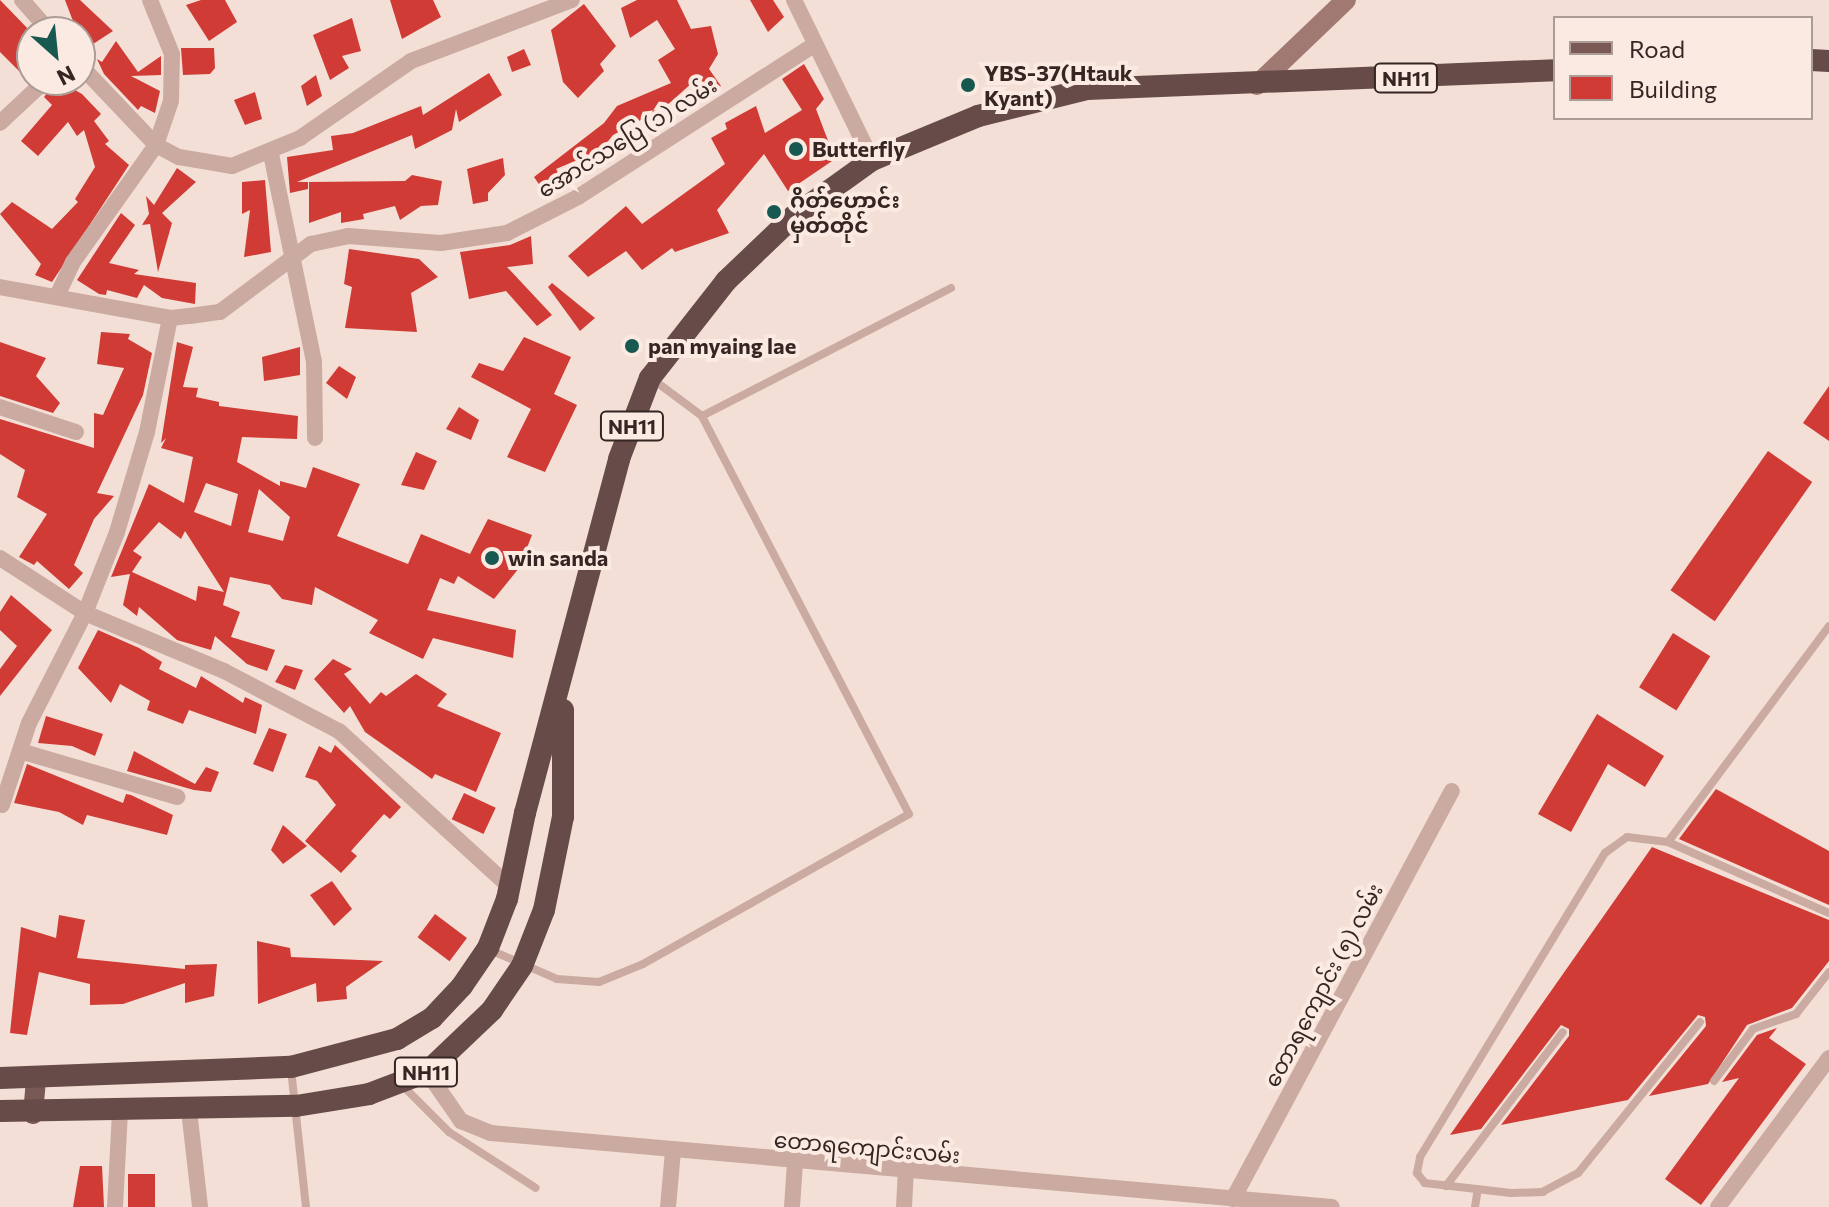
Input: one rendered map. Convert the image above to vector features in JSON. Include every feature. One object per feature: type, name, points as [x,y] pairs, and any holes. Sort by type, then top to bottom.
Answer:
[{"type":"highway","name":"NH11","points":[[0,1078],[291,1067],[397,1039],[432,1018],[488,948],[510,887],[525,813],[562,684],[619,459],[650,378],[726,281],[794,216],[872,160],[978,116],[1087,89],[1257,85],[1553,70]]},
{"type":"highway","name":"NH11","points":[[0,1111],[33,1114],[120,1113],[296,1106],[369,1094],[427,1072],[492,1010],[522,966],[544,910],[563,817],[562,684]]},
{"type":"main road","points":[[1257,85],[1346,0]]},
{"type":"main road","points":[[33,1114],[36,1079]]},
{"type":"street","points":[[22,0],[36,16]]},
{"type":"street","points":[[58,294],[73,262],[156,145],[171,101],[172,54],[152,4],[171,0]]},
{"type":"street","points":[[96,82],[156,145],[179,157],[232,166],[271,154],[411,61],[572,0]]},
{"type":"street","points":[[794,0],[872,160]]},
{"type":"street","name":"အောင်သပြေ (၁) လမ်း","points":[[0,287],[58,294],[170,318],[220,312],[311,244],[348,236],[441,243],[507,233],[578,197],[814,45]]},
{"type":"street","points":[[0,123],[29,96]]},
{"type":"street","points":[[271,154],[314,362],[315,438]]},
{"type":"street","points":[[2,805],[20,751],[85,613],[117,532],[147,432],[170,318]]},
{"type":"street","points":[[0,407],[76,432]]},
{"type":"street","points":[[0,558],[85,613],[224,671],[339,731],[510,887]]},
{"type":"street","points":[[20,751],[177,797]]},
{"type":"street","name":"တောရကျောင်း (၅) လမ်း","points":[[1233,1199],[1452,791]]},
{"type":"street","points":[[1718,1207],[1829,1058]]},
{"type":"street","name":"တောရကျောင်းလမ်း","points":[[427,1072],[461,1121],[491,1133],[1196,1201],[1233,1199],[1332,1207]]},
{"type":"street","points":[[189,1110],[200,1207]]},
{"type":"street","points":[[115,1207],[120,1113]]},
{"type":"street","points":[[668,1207],[673,1151]]},
{"type":"street","points":[[792,1207],[795,1163]]},
{"type":"street","points":[[904,1207],[906,1172]]},
{"type":"lane","points":[[702,416],[951,288]]},
{"type":"lane","points":[[488,948],[522,966],[557,979],[599,982],[643,964],[909,814],[702,416],[650,378]]},
{"type":"lane","points":[[1668,842],[1829,626]]},
{"type":"lane","points":[[1700,1022],[1578,1173],[1543,1192],[1425,1183],[1417,1173],[1420,1157],[1605,853],[1627,837],[1668,842],[1829,913]]},
{"type":"lane","points":[[1714,1081],[1753,1029],[1796,1014],[1829,972]]},
{"type":"lane","points":[[1446,1186],[1563,1032]]},
{"type":"lane","points":[[291,1067],[306,1207]]},
{"type":"lane","points":[[400,1082],[449,1132],[536,1188]]},
{"type":"lane","points":[[1475,1207],[1478,1189]]},
{"type":"building","points":[[0,0],[16,16],[16,68],[0,52]]},
{"type":"building","points":[[65,0],[80,0],[113,31],[96,42],[96,16],[71,16]]},
{"type":"building","points":[[201,0],[225,0],[237,22],[209,41],[186,5]]},
{"type":"building","points":[[390,0],[433,0],[441,17],[402,39]]},
{"type":"building","points":[[637,0],[677,0],[691,29],[711,26],[718,54],[709,69],[721,86],[702,96],[692,83],[665,107],[613,135],[601,150],[556,169],[564,182],[547,196],[534,177],[604,123],[617,106],[671,83],[658,60],[675,49],[657,20],[630,38],[621,8]]},
{"type":"building","points":[[750,0],[773,0],[784,17],[768,32]]},
{"type":"building","points":[[584,4],[616,46],[600,64],[604,71],[578,98],[563,82],[551,30]]},
{"type":"building","points":[[352,18],[361,51],[342,56],[349,68],[330,80],[313,35]]},
{"type":"building","points":[[116,41],[138,72],[161,56],[161,75],[131,76],[160,91],[155,113],[141,106],[138,110],[104,74],[97,59],[102,62]]},
{"type":"building","points":[[181,48],[214,48],[215,68],[210,74],[183,75]]},
{"type":"building","points":[[524,49],[531,65],[512,72],[507,57]]},
{"type":"building","points":[[804,64],[824,99],[816,109],[835,159],[788,191],[764,154],[717,210],[729,233],[675,252],[672,248],[642,270],[626,251],[588,277],[568,256],[626,206],[642,224],[725,164],[711,138],[727,129],[725,123],[756,106],[765,133],[802,110],[782,79]]},
{"type":"building","points":[[489,73],[502,95],[459,122],[456,109],[452,130],[415,149],[412,135],[297,182],[308,182],[308,189],[290,193],[287,157],[333,150],[331,136],[353,133],[421,106],[423,115]]},
{"type":"building","points":[[316,75],[322,96],[307,106],[301,86]]},
{"type":"building","points":[[255,92],[262,119],[245,125],[234,100]]},
{"type":"building","points":[[84,96],[101,114],[94,121],[109,141],[105,144],[129,165],[52,282],[35,275],[41,264],[0,214],[12,202],[52,229],[78,202],[75,199],[95,167],[84,130],[77,136],[68,122],[38,156],[21,141],[52,105],[44,97]]},
{"type":"building","points":[[503,158],[505,175],[488,193],[488,201],[473,204],[467,169]]},
{"type":"building","points":[[177,168],[196,182],[162,213],[172,223],[158,272],[150,224],[142,225],[149,214],[146,196],[154,205]]},
{"type":"building","points":[[412,175],[442,181],[438,205],[421,206],[400,220],[395,206],[363,214],[364,219],[341,223],[341,212],[309,223],[309,182],[405,181]]},
{"type":"building","points":[[265,180],[271,252],[244,257],[250,210],[242,214],[242,182]]},
{"type":"building","points":[[121,213],[135,225],[109,263],[139,270],[134,274],[196,283],[195,304],[162,298],[144,285],[137,298],[107,290],[106,295],[99,294],[77,280]]},
{"type":"building","points":[[531,236],[533,264],[507,267],[552,315],[537,326],[506,291],[469,299],[460,252],[510,245]]},
{"type":"building","points":[[349,249],[419,259],[438,277],[411,293],[417,332],[345,328],[352,287],[344,284]]},
{"type":"building","points":[[552,283],[595,318],[580,331],[548,287]]},
{"type":"building","points":[[101,332],[130,334],[128,339],[152,353],[143,395],[97,493],[114,496],[94,519],[74,565],[83,573],[69,589],[37,561],[34,565],[19,557],[47,514],[17,497],[25,470],[0,454],[0,419],[94,448],[94,413],[103,415],[124,368],[97,364]]},
{"type":"building","points":[[524,337],[571,357],[554,394],[577,405],[545,472],[507,457],[531,409],[471,377],[479,363],[503,371]]},
{"type":"building","points":[[0,342],[46,358],[36,376],[60,403],[53,413],[0,396]]},
{"type":"building","points":[[177,342],[193,347],[183,387],[198,388],[196,397],[219,402],[219,406],[298,416],[297,439],[242,437],[237,462],[280,486],[280,481],[306,488],[313,467],[360,484],[337,536],[408,564],[421,534],[470,554],[488,519],[532,535],[519,568],[494,599],[458,576],[454,584],[440,578],[427,610],[516,630],[513,658],[433,638],[423,659],[369,633],[378,620],[315,587],[312,605],[282,599],[270,585],[230,577],[223,605],[240,612],[231,637],[275,650],[267,671],[247,664],[215,636],[211,650],[177,640],[139,607],[137,616],[123,605],[130,574],[111,577],[149,484],[184,503],[193,457],[161,448],[166,438],[161,443]],"holes":[[[206,483],[238,494],[231,526],[194,512]],[[259,489],[290,517],[283,541],[248,532]],[[159,522],[181,539],[185,531],[224,592],[198,586],[196,601],[132,572],[142,557],[133,551]]]},
{"type":"building","points":[[300,347],[300,375],[264,381],[262,357]]},
{"type":"building","points":[[339,366],[356,377],[347,399],[326,383]]},
{"type":"building","points":[[1829,386],[1829,441],[1803,423]]},
{"type":"building","points":[[459,407],[479,420],[471,440],[446,429]]},
{"type":"building","points":[[1768,451],[1812,482],[1715,621],[1670,590]]},
{"type":"building","points":[[416,452],[437,461],[424,490],[401,485]]},
{"type":"building","points":[[11,595],[52,630],[0,696],[0,669],[17,646],[0,630],[0,612]]},
{"type":"building","points":[[98,630],[139,648],[162,662],[159,669],[196,688],[201,676],[243,703],[245,697],[262,705],[256,734],[189,710],[183,724],[147,710],[150,701],[120,684],[111,703],[78,668]]},
{"type":"building","points":[[1673,633],[1710,656],[1676,711],[1639,687]]},
{"type":"building","points":[[333,659],[352,669],[344,674],[370,704],[381,692],[386,696],[416,674],[447,694],[437,706],[501,733],[476,792],[435,774],[432,779],[365,732],[350,706],[344,713],[314,679]]},
{"type":"building","points":[[285,665],[303,670],[295,690],[275,682]]},
{"type":"building","points":[[1597,714],[1664,756],[1645,787],[1608,764],[1571,832],[1538,814]]},
{"type":"building","points":[[46,716],[103,734],[95,756],[72,746],[38,743]]},
{"type":"building","points":[[269,728],[287,734],[273,772],[253,764]]},
{"type":"building","points":[[335,745],[401,807],[390,819],[384,814],[351,851],[357,856],[341,873],[305,841],[336,805],[317,781],[305,777],[319,746],[331,753]]},
{"type":"building","points":[[134,751],[195,784],[206,767],[219,772],[211,792],[194,790],[127,771]]},
{"type":"building","points":[[27,764],[123,803],[126,794],[131,795],[173,815],[167,835],[87,815],[83,825],[59,812],[14,803]]},
{"type":"building","points":[[1716,789],[1829,851],[1829,905],[1679,839]]},
{"type":"building","points":[[464,793],[496,808],[483,834],[452,819]]},
{"type":"building","points":[[283,825],[307,846],[283,864],[271,850]]},
{"type":"building","points":[[1652,847],[1829,920],[1829,961],[1792,1008],[1747,1025],[1708,1084],[1649,1096],[1706,1026],[1705,1017],[1698,1015],[1628,1100],[1501,1125],[1569,1036],[1569,1029],[1561,1025],[1481,1129],[1450,1135]]},
{"type":"building","points":[[332,881],[352,909],[334,926],[310,895]]},
{"type":"building","points":[[435,914],[467,938],[449,961],[418,937]]},
{"type":"building","points":[[59,915],[85,920],[77,958],[185,969],[185,965],[217,964],[214,996],[185,1003],[185,983],[123,1004],[90,1005],[90,984],[39,972],[27,1035],[10,1033],[21,927],[56,938]]},
{"type":"building","points":[[257,941],[290,948],[291,957],[383,961],[346,987],[347,999],[317,1002],[316,983],[258,1004]]},
{"type":"building","points":[[1777,1028],[1769,1038],[1806,1064],[1701,1205],[1665,1179],[1739,1078],[1722,1082],[1757,1035]]},
{"type":"building","points":[[80,1166],[102,1166],[104,1207],[73,1207]]},
{"type":"building","points":[[128,1174],[155,1174],[155,1207],[128,1207]]},
{"type":"place","name":"YBS-37(Htauk Kyant)","points":[[968,85]]},
{"type":"place","name":"Butterfly","points":[[796,149]]},
{"type":"place","name":"ဂိတ်ဟောင်း မှတ်တိုင်","points":[[774,212]]},
{"type":"place","name":"pan myaing lae","points":[[632,346]]},
{"type":"place","name":"win sanda","points":[[492,558]]}]
